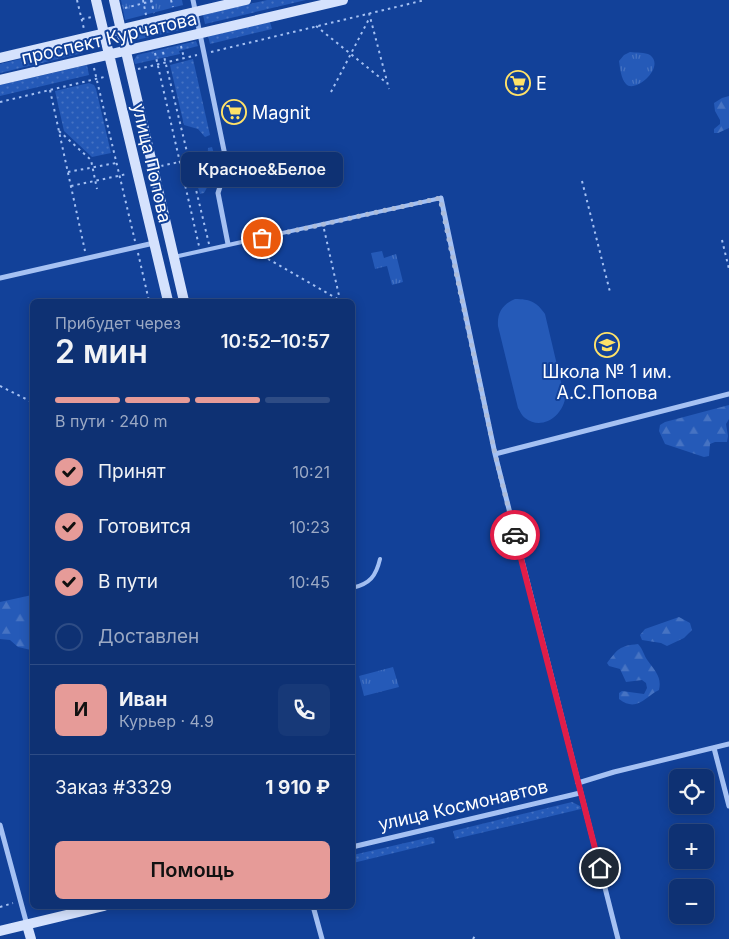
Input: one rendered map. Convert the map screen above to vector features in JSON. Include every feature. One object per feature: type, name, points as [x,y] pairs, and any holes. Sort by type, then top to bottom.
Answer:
[{"type":"main road","name":"улица Попова","points":[[96,0],[168,299]]},
{"type":"main road","name":"улица Попова","points":[[114,0],[184,299]]},
{"type":"main road","name":"проспект Курчатова","points":[[0,58],[196,12],[222,3],[246,0]]},
{"type":"main road","name":"проспект Курчатова","points":[[0,80],[343,0]]},
{"type":"main road","points":[[0,931],[91,909]]},
{"type":"main road","points":[[27,924],[31,939]]},
{"type":"street","points":[[193,0],[227,165],[218,193],[228,244]]},
{"type":"street","points":[[440,198],[495,454],[618,939]]},
{"type":"street","points":[[0,278],[154,243]]},
{"type":"street","points":[[495,454],[729,394]]},
{"type":"street","points":[[578,783],[614,772],[729,744]]},
{"type":"street","points":[[714,748],[729,806]]},
{"type":"street","name":"улица Космонавтов","points":[[355,847],[580,793]]},
{"type":"street","points":[[0,825],[27,924]]},
{"type":"street","points":[[314,909],[322,939]]},
{"type":"lane","points":[[174,257],[440,198]]},
{"type":"lane","points":[[154,243],[170,240]]},
{"type":"lane","points":[[355,587],[369,582],[374,576],[380,559]]},
{"type":"path","points":[[77,0],[86,37]]},
{"type":"path","points":[[143,0],[152,22]]},
{"type":"path","points":[[151,0],[152,22]]},
{"type":"path","points":[[130,70],[425,0]]},
{"type":"path","points":[[369,13],[389,89]]},
{"type":"path","points":[[332,92],[370,17]]},
{"type":"path","points":[[316,26],[388,84]]},
{"type":"path","points":[[157,44],[166,62],[210,249]]},
{"type":"path","points":[[157,44],[157,64],[200,251]]},
{"type":"path","points":[[92,59],[149,299]]},
{"type":"path","points":[[0,102],[114,74]]},
{"type":"path","points":[[50,90],[86,258]]},
{"type":"path","points":[[59,131],[91,160],[97,189]]},
{"type":"path","points":[[68,172],[116,163]]},
{"type":"path","points":[[582,181],[610,292]]},
{"type":"path","points":[[323,224],[340,299]]},
{"type":"path","points":[[722,240],[729,270]]},
{"type":"path","points":[[268,259],[337,299]]},
{"type":"path","points":[[0,386],[30,401]]},
{"type":"path","points":[[0,907],[21,902]]},
{"type":"path","points":[[472,939],[475,936]]},
{"type":"green space","points":[[121,0],[182,0],[183,5],[125,20]]},
{"type":"green space","points":[[267,0],[306,0],[205,24],[203,15]]},
{"type":"green space","points":[[190,19],[191,23],[185,29],[132,41],[128,40],[127,35]]},
{"type":"green space","points":[[270,22],[272,29],[210,44],[208,36]]},
{"type":"green space","points":[[196,41],[198,46],[179,51],[180,54],[135,64],[134,60],[137,55]]},
{"type":"green space","points":[[81,44],[83,53],[0,73],[0,64]]},
{"type":"green space","points":[[630,52],[650,55],[654,60],[654,66],[647,78],[636,85],[630,86],[623,79],[619,61]]},
{"type":"green space","points":[[193,59],[210,135],[205,137],[198,129],[184,125],[170,65]]},
{"type":"green space","points":[[87,65],[89,75],[0,96],[0,85]]},
{"type":"green space","points":[[89,83],[94,85],[96,89],[111,153],[92,157],[64,131],[55,91]]},
{"type":"green space","points":[[729,96],[729,128],[714,133],[714,129],[720,124],[720,120],[715,111],[714,103]]},
{"type":"green space","points":[[212,147],[218,167],[204,193],[200,194],[195,177],[207,166],[208,148]]},
{"type":"green space","points":[[382,251],[384,258],[396,254],[403,282],[392,285],[387,266],[375,269],[371,253]]},
{"type":"green space","points":[[515,299],[533,302],[545,314],[565,399],[556,416],[544,422],[531,422],[524,417],[518,408],[498,326],[502,309],[507,303]]},
{"type":"green space","points":[[729,405],[729,419],[726,424],[727,442],[710,444],[709,456],[704,457],[665,444],[659,431],[660,425]]},
{"type":"green space","points":[[30,595],[30,650],[18,647],[10,640],[0,639],[0,602]]},
{"type":"green space","points":[[679,617],[690,623],[692,630],[684,638],[667,646],[661,643],[642,640],[640,635],[645,629]]},
{"type":"green space","points":[[638,644],[657,674],[660,681],[659,690],[636,704],[625,703],[619,699],[619,693],[622,691],[644,694],[647,688],[646,683],[642,680],[626,682],[620,669],[609,666],[607,663],[620,649]]},
{"type":"green space","points":[[393,667],[399,687],[364,696],[359,676]]},
{"type":"green space","points":[[572,802],[580,806],[581,809],[455,839],[453,831]]},
{"type":"green space","points":[[431,837],[434,838],[435,843],[355,863],[355,855]]},
{"type":"way so far","points":[[262,238],[440,198],[495,454],[515,535]]},
{"type":"place","name":"Е","points":[[518,83]]},
{"type":"place","name":"Magnit","points":[[234,112]]},
{"type":"place","name":"Красное&Белое","points":[[262,238]]},
{"type":"place","name":"Школа № 1 им. А.С.Попова","points":[[607,345]]},
{"type":"route","points":[[515,535],[600,868]]}]
